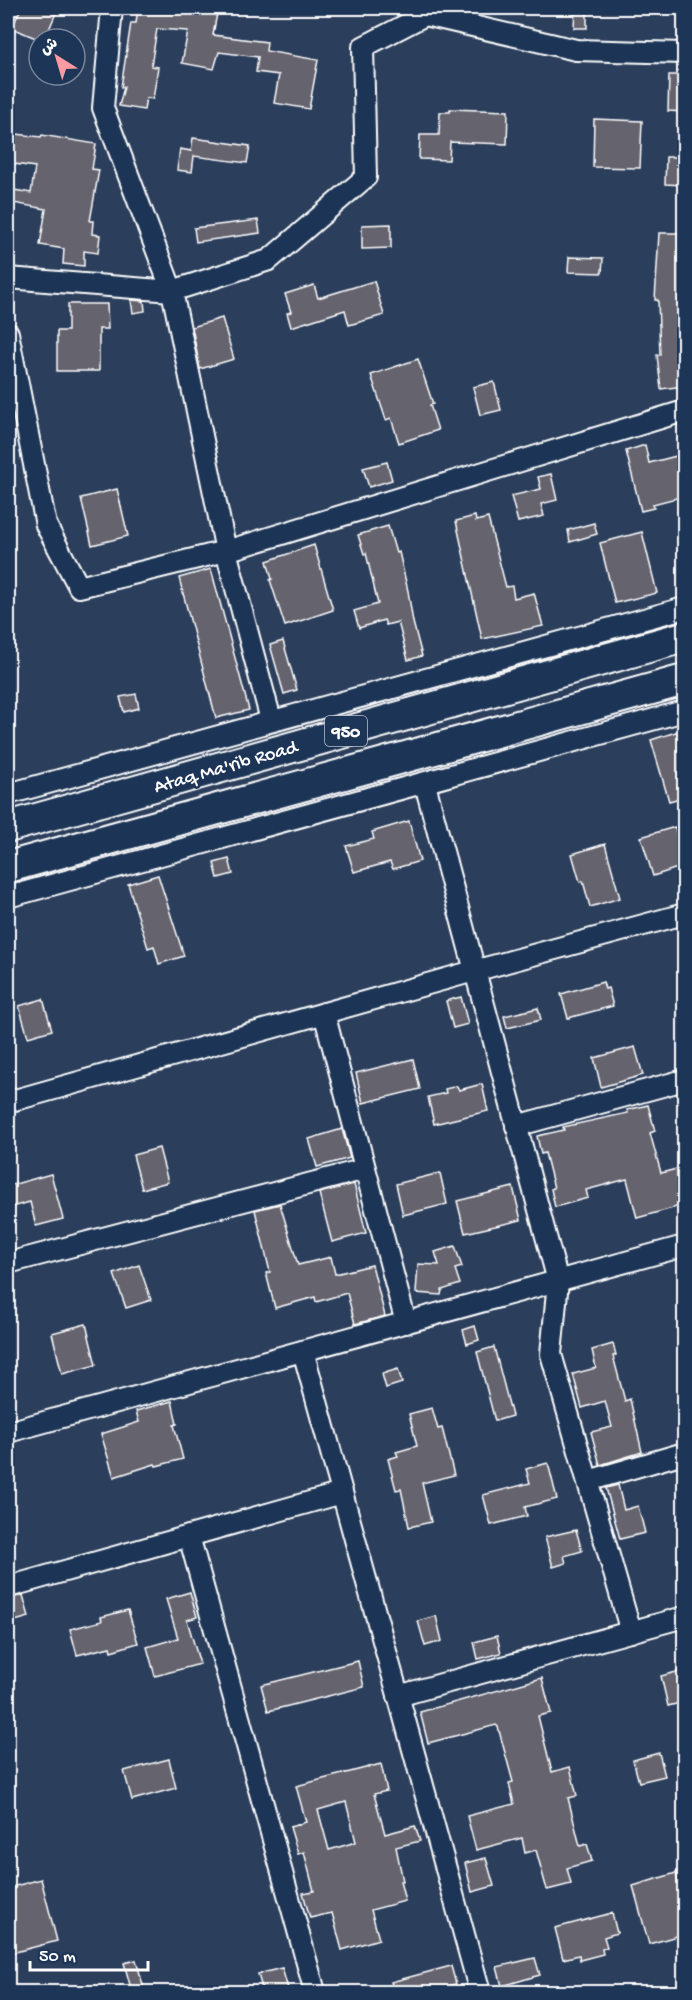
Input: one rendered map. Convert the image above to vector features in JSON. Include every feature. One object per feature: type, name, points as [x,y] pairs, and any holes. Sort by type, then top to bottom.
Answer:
[{"type":"main road","name":"Ataq Ma'rib Road","points":[[8,826],[684,637]]},
{"type":"main road","name":"Ataq Ma'rib Road","points":[[8,867],[684,680]]},
{"type":"street","points":[[112,8],[103,108],[172,291],[226,551],[272,720]]},
{"type":"street","points":[[8,278],[172,291],[269,260],[366,177],[363,47],[425,15],[576,50],[684,53]]},
{"type":"street","points":[[8,333],[46,525],[79,587],[226,551],[684,411]]},
{"type":"street","points":[[8,794],[684,608]]},
{"type":"street","points":[[8,897],[684,711]]},
{"type":"street","points":[[425,784],[558,1281],[551,1354],[631,1632]]},
{"type":"street","points":[[8,1102],[684,914]]},
{"type":"street","points":[[324,1013],[406,1323]]},
{"type":"street","points":[[516,1126],[684,1080]]},
{"type":"street","points":[[8,1263],[365,1169]]},
{"type":"street","points":[[8,1432],[684,1246]]},
{"type":"street","points":[[303,1351],[480,1992]]},
{"type":"street","points":[[588,1481],[684,1453]]},
{"type":"street","points":[[8,1587],[342,1493]]},
{"type":"street","points":[[189,1536],[315,1992]]},
{"type":"street","points":[[398,1696],[684,1617]]},
{"type":"building","points":[[21,8],[58,8],[50,27],[27,27],[27,34],[12,28]]},
{"type":"building","points":[[138,8],[184,11],[185,8],[218,8],[213,35],[267,42],[266,51],[318,60],[309,109],[274,103],[279,75],[256,72],[258,57],[219,52],[214,69],[182,63],[188,31],[157,29],[151,66],[158,67],[153,99],[146,98],[144,110],[119,106],[124,87],[121,87],[131,23],[136,23]]},
{"type":"building","points":[[575,8],[587,8],[587,28],[574,28]]},
{"type":"building","points":[[669,75],[684,75],[684,112],[668,111]]},
{"type":"building","points":[[450,109],[508,111],[507,144],[450,142],[449,160],[419,159],[420,135],[439,135],[440,112],[450,112]]},
{"type":"building","points":[[594,119],[642,121],[640,168],[593,167]]},
{"type":"building","points":[[8,133],[41,137],[42,135],[96,144],[92,169],[99,170],[90,221],[93,221],[92,234],[100,235],[98,253],[84,251],[84,266],[63,264],[64,249],[40,245],[46,209],[8,202],[8,189],[31,193],[35,167],[8,163]]},
{"type":"building","points":[[193,138],[250,146],[247,163],[194,156],[192,172],[177,170],[180,149],[191,151]]},
{"type":"building","points":[[666,157],[684,157],[684,185],[665,184]]},
{"type":"building","points":[[258,220],[260,233],[196,242],[194,228]]},
{"type":"building","points":[[391,224],[391,248],[362,249],[362,225]]},
{"type":"building","points":[[659,233],[684,233],[684,386],[661,389],[657,355],[660,355],[658,300],[655,300]]},
{"type":"building","points":[[569,257],[603,258],[602,273],[568,272]]},
{"type":"building","points":[[374,281],[384,315],[349,325],[345,310],[291,327],[287,313],[291,312],[285,294],[314,285],[318,298]]},
{"type":"building","points":[[131,300],[144,301],[145,311],[133,313]]},
{"type":"building","points":[[68,304],[107,304],[108,329],[99,329],[99,371],[57,371],[57,331],[68,331]]},
{"type":"building","points":[[222,318],[234,359],[200,369],[192,327]]},
{"type":"building","points":[[418,359],[433,404],[430,405],[438,430],[399,443],[391,418],[386,420],[371,375]]},
{"type":"building","points":[[494,382],[501,410],[480,415],[473,387]]},
{"type":"building","points":[[645,445],[649,463],[684,454],[684,496],[653,504],[654,508],[641,511],[626,451]]},
{"type":"building","points":[[387,462],[392,480],[369,487],[363,468]]},
{"type":"building","points":[[551,474],[557,500],[541,504],[544,516],[518,522],[511,496],[541,489],[538,477]]},
{"type":"building","points":[[117,489],[128,536],[92,545],[81,498]]},
{"type":"building","points":[[475,516],[476,521],[488,518],[506,587],[512,586],[514,598],[534,593],[543,626],[482,639],[456,521]]},
{"type":"building","points":[[594,523],[597,534],[570,542],[568,530]]},
{"type":"building","points":[[388,526],[396,553],[399,552],[422,656],[408,660],[398,622],[386,625],[384,620],[359,628],[354,611],[378,604],[366,553],[364,554],[358,535]]},
{"type":"building","points":[[642,532],[657,593],[615,603],[600,543]]},
{"type":"building","points":[[314,545],[333,610],[285,626],[270,580],[272,579],[267,561]]},
{"type":"building","points":[[211,569],[249,710],[216,718],[179,578]]},
{"type":"building","points":[[283,641],[297,690],[284,694],[270,645]]},
{"type":"building","points":[[136,694],[139,708],[124,712],[120,697]]},
{"type":"building","points":[[679,731],[684,749],[684,797],[669,801],[651,740]]},
{"type":"building","points":[[409,821],[420,861],[393,869],[390,862],[354,872],[346,846],[374,839],[372,832]]},
{"type":"building","points":[[675,827],[684,866],[653,876],[641,837]]},
{"type":"building","points":[[605,844],[620,898],[590,907],[572,854]]},
{"type":"building","points":[[229,859],[233,874],[218,878],[214,863]]},
{"type":"building","points":[[158,875],[184,956],[159,964],[154,946],[148,948],[128,884]]},
{"type":"building","points":[[603,982],[605,989],[608,988],[613,1006],[568,1018],[561,994]]},
{"type":"building","points":[[461,997],[468,1024],[453,1028],[446,1001]]},
{"type":"building","points":[[43,999],[52,1030],[28,1037],[19,1006]]},
{"type":"building","points":[[538,1008],[541,1020],[507,1028],[504,1016]]},
{"type":"building","points":[[635,1047],[643,1075],[601,1087],[594,1058]]},
{"type":"building","points":[[413,1059],[420,1089],[363,1103],[356,1073]]},
{"type":"building","points":[[482,1084],[488,1111],[434,1124],[428,1097],[446,1093],[445,1089],[457,1086],[459,1090]]},
{"type":"building","points":[[648,1105],[655,1131],[650,1133],[661,1173],[684,1167],[684,1205],[637,1218],[627,1179],[586,1190],[588,1198],[555,1207],[551,1189],[554,1188],[545,1153],[541,1154],[537,1136],[564,1130],[563,1127],[628,1113],[627,1110]]},
{"type":"building","points":[[342,1129],[350,1158],[317,1167],[309,1139]]},
{"type":"building","points":[[159,1148],[168,1182],[142,1189],[133,1155]]},
{"type":"building","points":[[440,1173],[447,1204],[403,1215],[396,1184]]},
{"type":"building","points":[[51,1174],[63,1219],[36,1226],[30,1202],[8,1208],[8,1186]]},
{"type":"building","points":[[354,1184],[366,1233],[332,1242],[319,1193]]},
{"type":"building","points":[[513,1187],[521,1220],[465,1233],[457,1201]]},
{"type":"building","points":[[280,1204],[298,1265],[331,1257],[335,1274],[372,1265],[385,1316],[355,1324],[347,1293],[316,1302],[315,1297],[275,1308],[266,1273],[270,1272],[255,1210]]},
{"type":"building","points":[[455,1246],[462,1267],[455,1269],[460,1284],[442,1290],[441,1295],[416,1293],[418,1264],[439,1265],[435,1252]]},
{"type":"building","points":[[139,1265],[151,1300],[126,1308],[114,1274]]},
{"type":"building","points":[[86,1324],[96,1365],[62,1374],[52,1333]]},
{"type":"building","points":[[475,1326],[479,1340],[467,1344],[463,1330]]},
{"type":"building","points":[[613,1344],[616,1355],[613,1356],[625,1401],[630,1399],[642,1452],[600,1465],[591,1432],[612,1427],[605,1401],[582,1408],[573,1374],[596,1368],[592,1350]]},
{"type":"building","points":[[494,1347],[512,1416],[495,1421],[477,1352]]},
{"type":"building","points":[[398,1369],[402,1383],[386,1388],[382,1374]]},
{"type":"building","points":[[172,1401],[177,1424],[174,1425],[183,1459],[156,1466],[155,1464],[114,1477],[101,1434],[139,1422],[136,1411]]},
{"type":"building","points":[[432,1408],[438,1429],[442,1428],[454,1475],[422,1483],[431,1522],[409,1527],[401,1489],[396,1490],[388,1459],[398,1456],[396,1452],[417,1446],[409,1414]]},
{"type":"building","points":[[548,1463],[557,1499],[525,1507],[527,1516],[491,1525],[483,1495],[530,1483],[526,1469]]},
{"type":"building","points":[[618,1485],[624,1510],[638,1506],[645,1533],[620,1539],[606,1488]]},
{"type":"building","points":[[576,1530],[582,1551],[564,1556],[566,1563],[553,1567],[545,1537]]},
{"type":"building","points":[[190,1592],[197,1617],[187,1620],[200,1664],[155,1676],[147,1647],[178,1638],[166,1599]]},
{"type":"building","points":[[23,1595],[29,1617],[8,1623],[8,1599]]},
{"type":"building","points":[[128,1610],[138,1643],[111,1651],[110,1647],[77,1655],[70,1629],[102,1621],[101,1617]]},
{"type":"building","points":[[436,1616],[442,1641],[425,1646],[418,1621]]},
{"type":"building","points":[[497,1636],[501,1653],[478,1659],[474,1642]]},
{"type":"building","points":[[358,1661],[364,1687],[268,1711],[261,1685]]},
{"type":"building","points":[[684,1670],[684,1702],[668,1706],[661,1676]]},
{"type":"building","points":[[542,1678],[551,1713],[538,1716],[552,1772],[570,1767],[577,1796],[568,1798],[580,1846],[587,1844],[592,1861],[567,1868],[571,1884],[547,1890],[536,1850],[525,1853],[522,1838],[476,1850],[467,1816],[514,1804],[509,1783],[513,1782],[498,1727],[496,1725],[428,1743],[420,1712]]},
{"type":"building","points":[[659,1753],[665,1776],[639,1782],[633,1760]]},
{"type":"building","points":[[169,1759],[176,1788],[132,1800],[124,1771]]},
{"type":"building","points":[[381,1764],[387,1791],[374,1794],[385,1834],[415,1826],[420,1841],[396,1847],[405,1901],[371,1910],[379,1939],[342,1950],[332,1913],[310,1918],[303,1893],[314,1891],[304,1852],[298,1854],[290,1827],[306,1822],[296,1786]],"holes":[[[346,1802],[356,1842],[329,1850],[318,1810]]]},
{"type":"building","points":[[486,1858],[494,1886],[472,1892],[465,1863]]},
{"type":"building","points":[[676,1873],[684,1904],[684,1934],[649,1944],[633,1886]]},
{"type":"building","points":[[41,1879],[57,1941],[8,1954],[8,1924],[14,1922],[8,1888]]},
{"type":"building","points":[[612,1913],[617,1933],[604,1937],[607,1947],[602,1949],[603,1954],[580,1960],[579,1955],[563,1959],[555,1928]]},
{"type":"building","points":[[535,1958],[540,1975],[502,1986],[497,1967]]},
{"type":"building","points":[[136,1960],[145,1992],[132,1992],[124,1963]]},
{"type":"building","points":[[451,1966],[456,1984],[451,1985],[453,1992],[394,1992],[391,1982]]},
{"type":"building","points":[[282,1968],[289,1992],[263,1992],[258,1974]]}]
